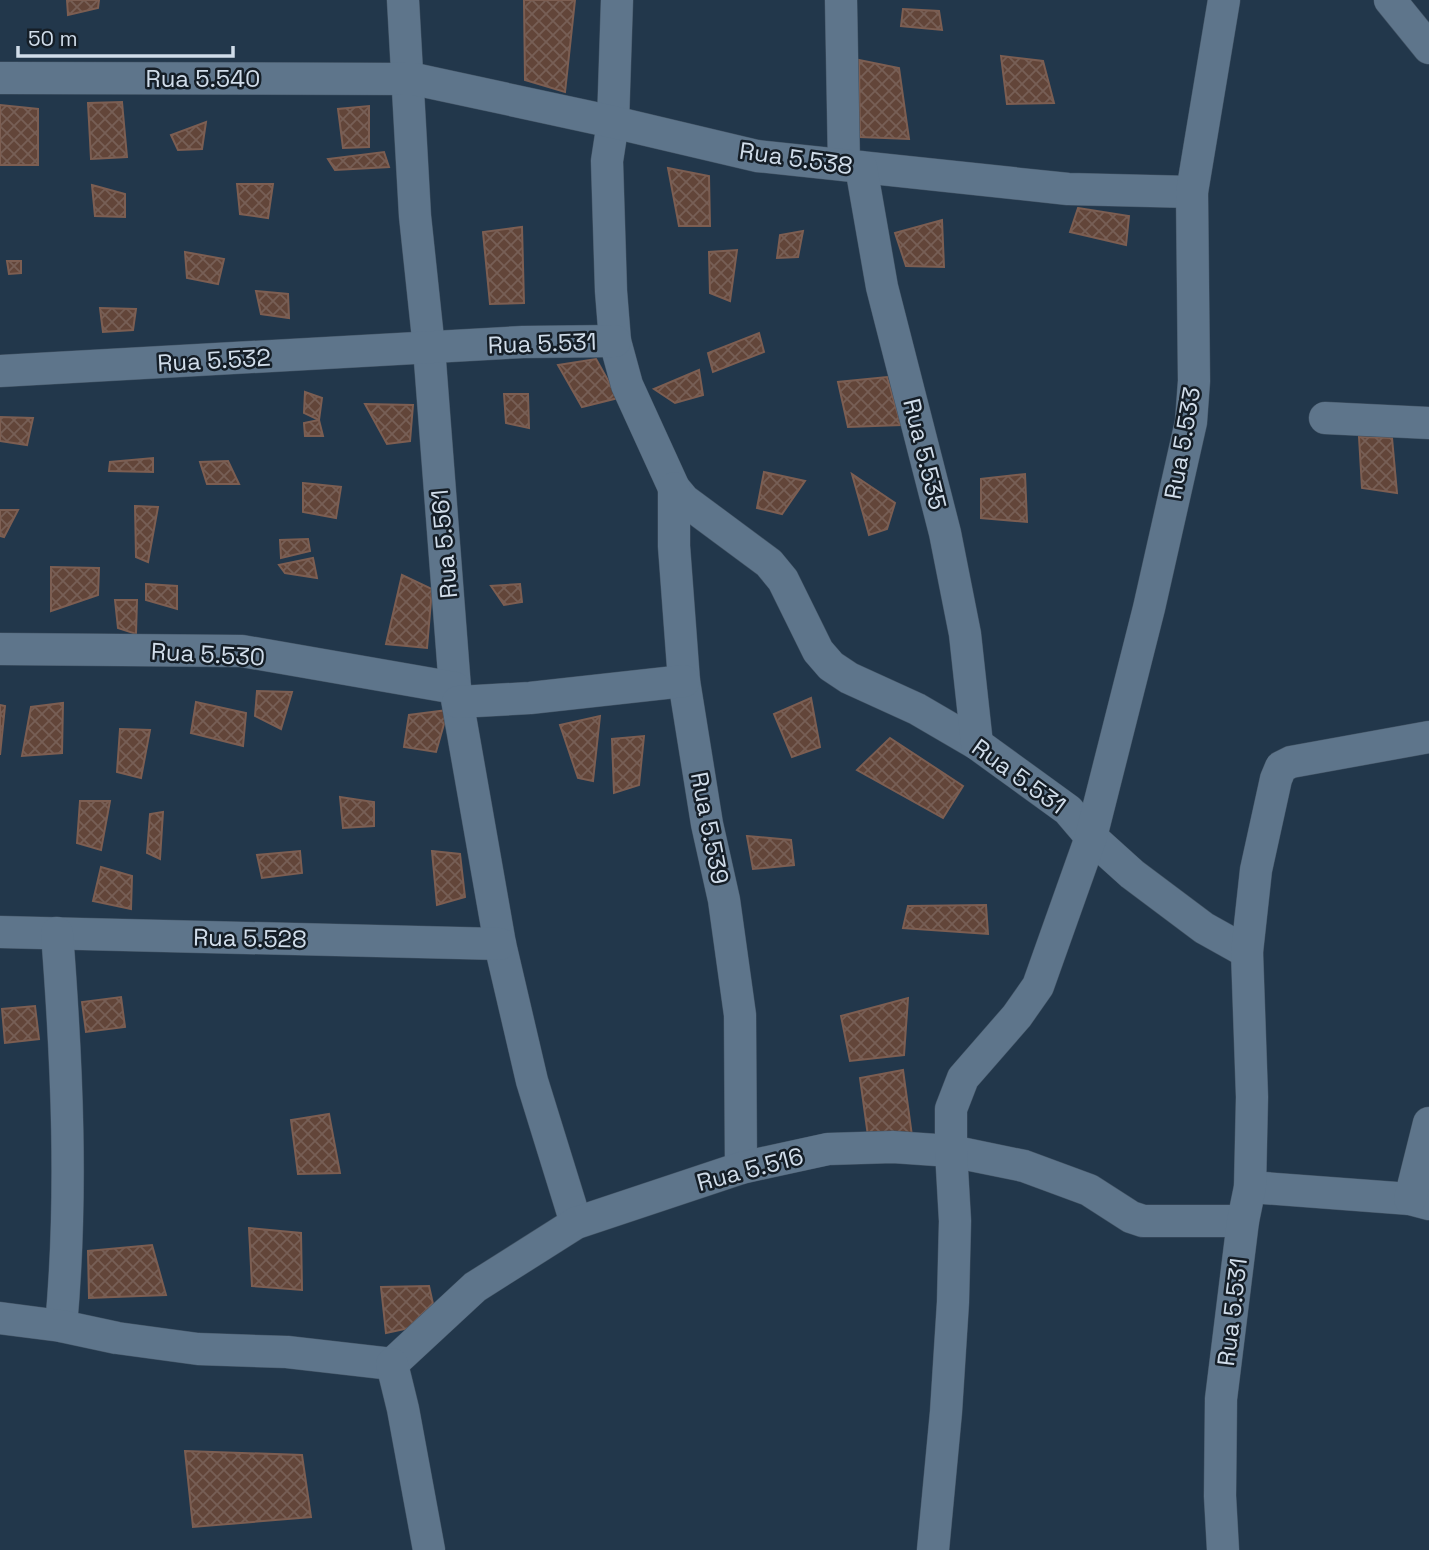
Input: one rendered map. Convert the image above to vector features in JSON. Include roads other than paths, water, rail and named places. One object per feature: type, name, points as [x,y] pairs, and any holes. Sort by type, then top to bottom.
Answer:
[{"type":"street","name":"Rua 5.561","points":[[403,0],[415,216],[429,348],[457,695],[500,944],[532,1081],[576,1223]]},
{"type":"street","name":"Rua 5.535","points":[[841,0],[853,166],[881,287],[945,533],[965,634],[976,744]]},
{"type":"street","name":"Rua 5.533","points":[[951,1151],[951,1109],[963,1078],[1017,1016],[1038,986],[1091,837],[1149,608],[1191,422],[1194,381],[1192,192],[1224,0]]},
{"type":"street","points":[[1390,0],[1429,48]]},
{"type":"street","points":[[615,341],[607,161],[623,2]]},
{"type":"street","name":"Rua 5.540","points":[[0,78],[406,79]]},
{"type":"street","name":"Rua 5.538","points":[[406,79],[613,122],[757,156],[1068,189],[1192,192]]},
{"type":"street","name":"Rua 5.531","points":[[429,348],[523,342],[615,341],[627,385],[674,488],[684,500],[769,564],[783,580],[818,651],[831,666],[849,678],[917,709],[976,744],[1068,810],[1091,837],[1132,874],[1194,920],[1247,952],[1252,1097],[1250,1187],[1243,1221],[1221,1399],[1220,1496],[1223,1550]]},
{"type":"street","name":"Rua 5.532","points":[[0,371],[429,348]]},
{"type":"street","points":[[1325,418],[1429,423]]},
{"type":"street","name":"Rua 5.539","points":[[674,488],[674,546],[684,681],[707,824],[724,900],[740,1015],[741,1168]]},
{"type":"street","name":"Rua 5.530","points":[[0,649],[242,651],[457,695],[530,698],[684,681]]},
{"type":"street","points":[[1247,952],[1256,870],[1276,779],[1282,767],[1291,762],[1429,737]]},
{"type":"street","name":"Rua 5.528","points":[[0,932],[500,944]]},
{"type":"street","points":[[57,933],[65,1047],[67,1145],[67,1258],[61,1326]]},
{"type":"street","points":[[1250,1187],[1420,1202],[1429,1123]]},
{"type":"street","name":"Rua 5.516","points":[[392,1364],[475,1287],[576,1223],[741,1168],[828,1149],[893,1147],[951,1151],[1024,1166],[1074,1183],[1131,1217],[1143,1221],[1243,1221]]},
{"type":"street","points":[[933,1550],[953,1302],[955,1221],[951,1151]]},
{"type":"street","points":[[0,1318],[198,1349],[287,1352],[392,1364],[404,1409],[429,1550]]}]
